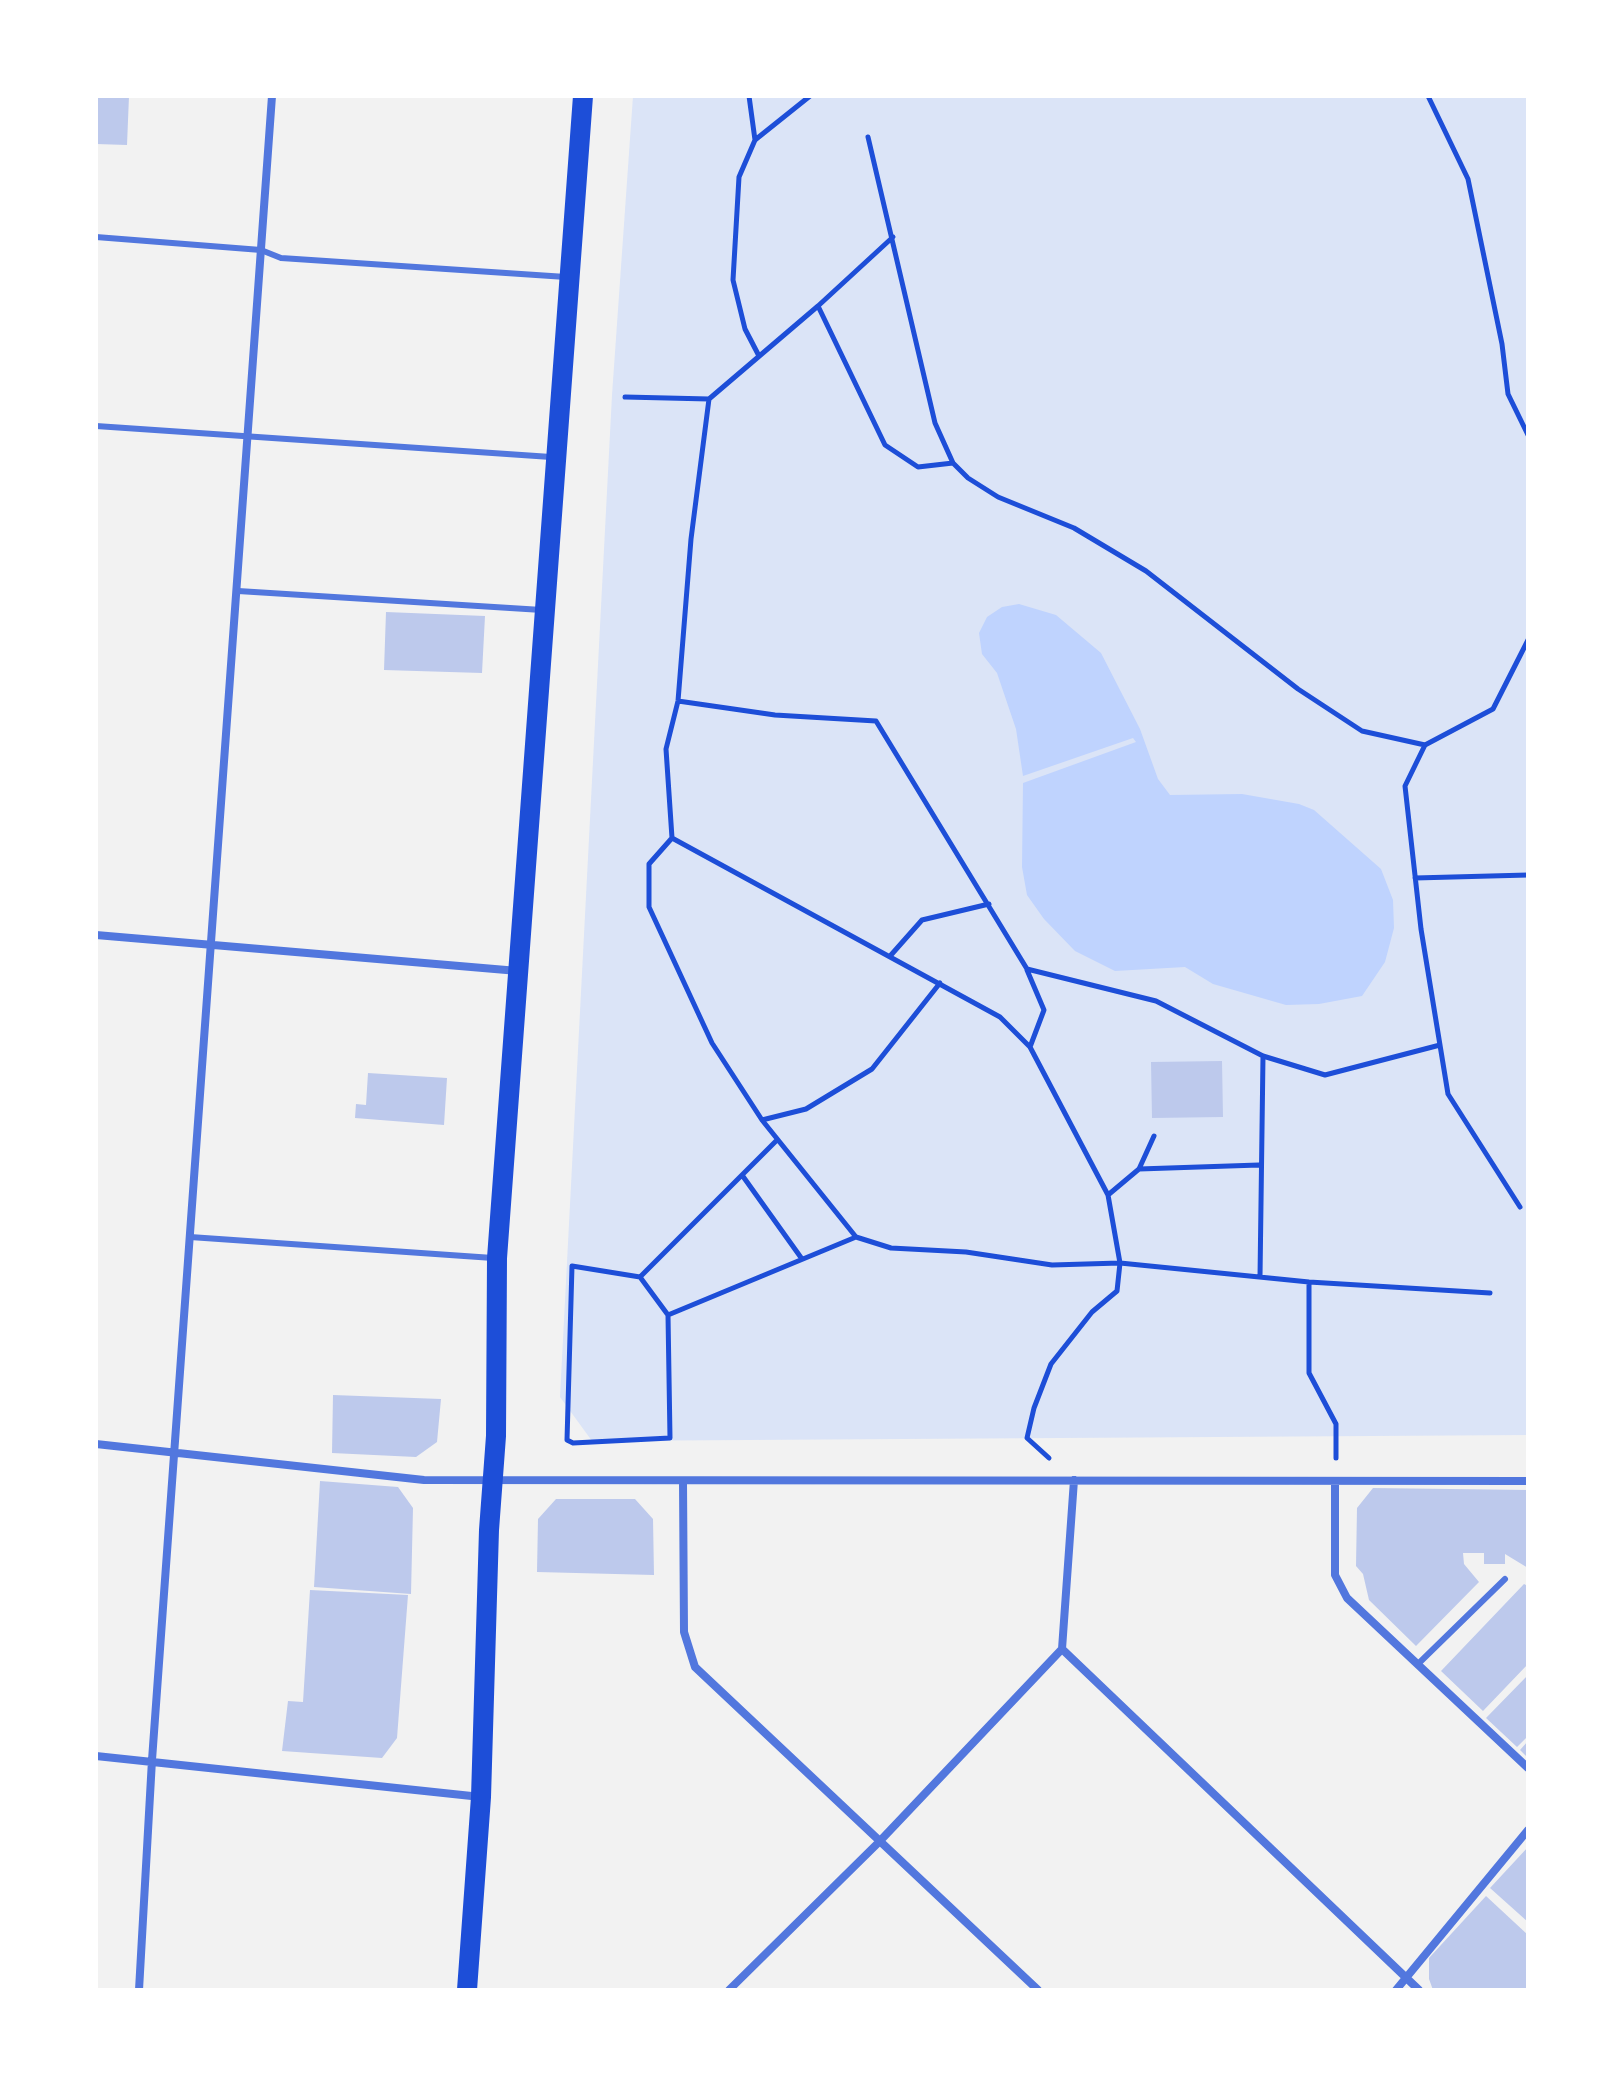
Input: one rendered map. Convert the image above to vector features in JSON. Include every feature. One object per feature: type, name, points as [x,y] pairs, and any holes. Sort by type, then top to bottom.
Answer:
[{"type":"main road","points":[[467,1990],[481,1797],[493,1478],[497,1258],[583,96]]},
{"type":"street","points":[[139,1990],[152,1760],[272,96]]},
{"type":"street","points":[[96,935],[518,972]]},
{"type":"street","points":[[96,1444],[174,1450],[424,1480],[1528,1481]]},
{"type":"street","points":[[729,1990],[879,1842],[1062,1649],[1074,1480]]},
{"type":"street","points":[[1335,1481],[1335,1575],[1347,1598],[1528,1768]]},
{"type":"street","points":[[683,1482],[684,1632],[695,1667],[1038,1990]]},
{"type":"street","points":[[1062,1649],[1419,1990]]},
{"type":"street","points":[[96,1756],[481,1797]]},
{"type":"street","points":[[1396,1990],[1528,1830]]},
{"type":"lane","points":[[96,237],[261,250],[281,258],[569,277]]},
{"type":"lane","points":[[96,426],[556,458]]},
{"type":"lane","points":[[238,591],[545,610]]},
{"type":"lane","points":[[190,1237],[497,1258]]},
{"type":"lane","points":[[1418,1664],[1505,1579]]},
{"type":"path","points":[[749,96],[755,140]]},
{"type":"path","points":[[759,356],[745,329],[733,280],[739,177],[755,140],[810,96]]},
{"type":"path","points":[[1437,96],[1429,97],[1468,179],[1502,344],[1508,394],[1528,435]]},
{"type":"path","points":[[868,137],[935,423],[953,463],[968,478],[998,497],[1074,528],[1146,571],[1298,689],[1362,731],[1425,745]]},
{"type":"path","points":[[893,237],[709,399],[691,539],[678,701],[666,749],[672,838],[649,864],[649,907],[712,1043],[762,1120],[856,1237],[891,1248],[966,1252],[1052,1265],[1120,1263],[1309,1282],[1490,1293]]},
{"type":"path","points":[[818,306],[885,445],[918,467],[953,463]]},
{"type":"path","points":[[625,397],[709,399]]},
{"type":"path","points":[[1520,1207],[1448,1094],[1415,878],[1405,786],[1425,745],[1493,709],[1528,640]]},
{"type":"path","points":[[678,701],[775,715],[876,721],[1027,969],[1044,1010],[1030,1047]]},
{"type":"path","points":[[672,838],[1000,1017],[1030,1047],[1108,1195],[1120,1263],[1117,1291],[1092,1312],[1051,1364],[1034,1408],[1027,1438],[1074,1480]]},
{"type":"path","points":[[1415,878],[1528,875]]},
{"type":"path","points":[[891,955],[922,920],[989,904]]},
{"type":"path","points":[[1027,969],[1156,1001],[1263,1056],[1325,1075],[1440,1045]]},
{"type":"path","points":[[762,1120],[806,1109],[872,1069],[940,983]]},
{"type":"path","points":[[1260,1277],[1259,1165],[1263,1056]]},
{"type":"path","points":[[1108,1195],[1139,1169],[1154,1136]]},
{"type":"path","points":[[640,1277],[777,1140]]},
{"type":"path","points":[[1139,1169],[1259,1165]]},
{"type":"path","points":[[742,1175],[802,1259]]},
{"type":"path","points":[[668,1315],[856,1237]]},
{"type":"path","points":[[572,1266],[640,1277],[668,1315],[670,1438],[573,1443],[567,1440],[572,1266]]},
{"type":"path","points":[[1309,1282],[1309,1373],[1336,1424],[1335,1481]]},
{"type":"shaded area","points":[[633,96],[1528,96],[1528,1435],[592,1441],[560,1397],[612,395]]},
{"type":"water","points":[[1019,604],[1056,615],[1101,653],[1140,729],[1158,779],[1170,795],[1242,794],[1299,804],[1314,810],[1381,869],[1393,900],[1394,928],[1385,962],[1362,996],[1319,1004],[1286,1005],[1213,984],[1185,967],[1115,971],[1075,951],[1044,919],[1027,895],[1022,867],[1023,783],[1136,742],[1133,738],[1023,776],[1016,729],[997,673],[982,654],[979,633],[987,617],[1002,607]]},
{"type":"building","points":[[96,96],[129,96],[127,145],[96,144]]},
{"type":"building","points":[[386,612],[485,616],[482,673],[384,670]]},
{"type":"building","points":[[1222,1061],[1223,1117],[1152,1118],[1151,1062]]},
{"type":"building","points":[[368,1073],[447,1078],[444,1125],[355,1118],[356,1104],[366,1105]]},
{"type":"building","points":[[333,1395],[441,1399],[437,1442],[416,1457],[332,1453]]},
{"type":"building","points":[[320,1481],[398,1487],[413,1508],[411,1594],[314,1587]]},
{"type":"building","points":[[1373,1488],[1528,1490],[1528,1568],[1505,1554],[1505,1564],[1484,1564],[1484,1553],[1463,1553],[1464,1564],[1479,1582],[1416,1646],[1369,1600],[1363,1574],[1356,1566],[1357,1508]]},
{"type":"building","points":[[556,1499],[635,1499],[653,1519],[654,1575],[537,1572],[538,1519]]},
{"type":"building","points":[[1524,1584],[1528,1586],[1528,1664],[1483,1711],[1441,1671]]},
{"type":"building","points":[[310,1590],[408,1595],[397,1738],[382,1758],[282,1751],[288,1701],[303,1702]]},
{"type":"building","points":[[1528,1675],[1528,1736],[1517,1747],[1486,1718]]},
{"type":"building","points":[[1528,1741],[1528,1758],[1520,1750]]},
{"type":"building","points":[[1528,1847],[1528,1922],[1490,1888]]},
{"type":"building","points":[[1486,1896],[1528,1935],[1528,1990],[1433,1990],[1429,1979],[1429,1958]]}]
